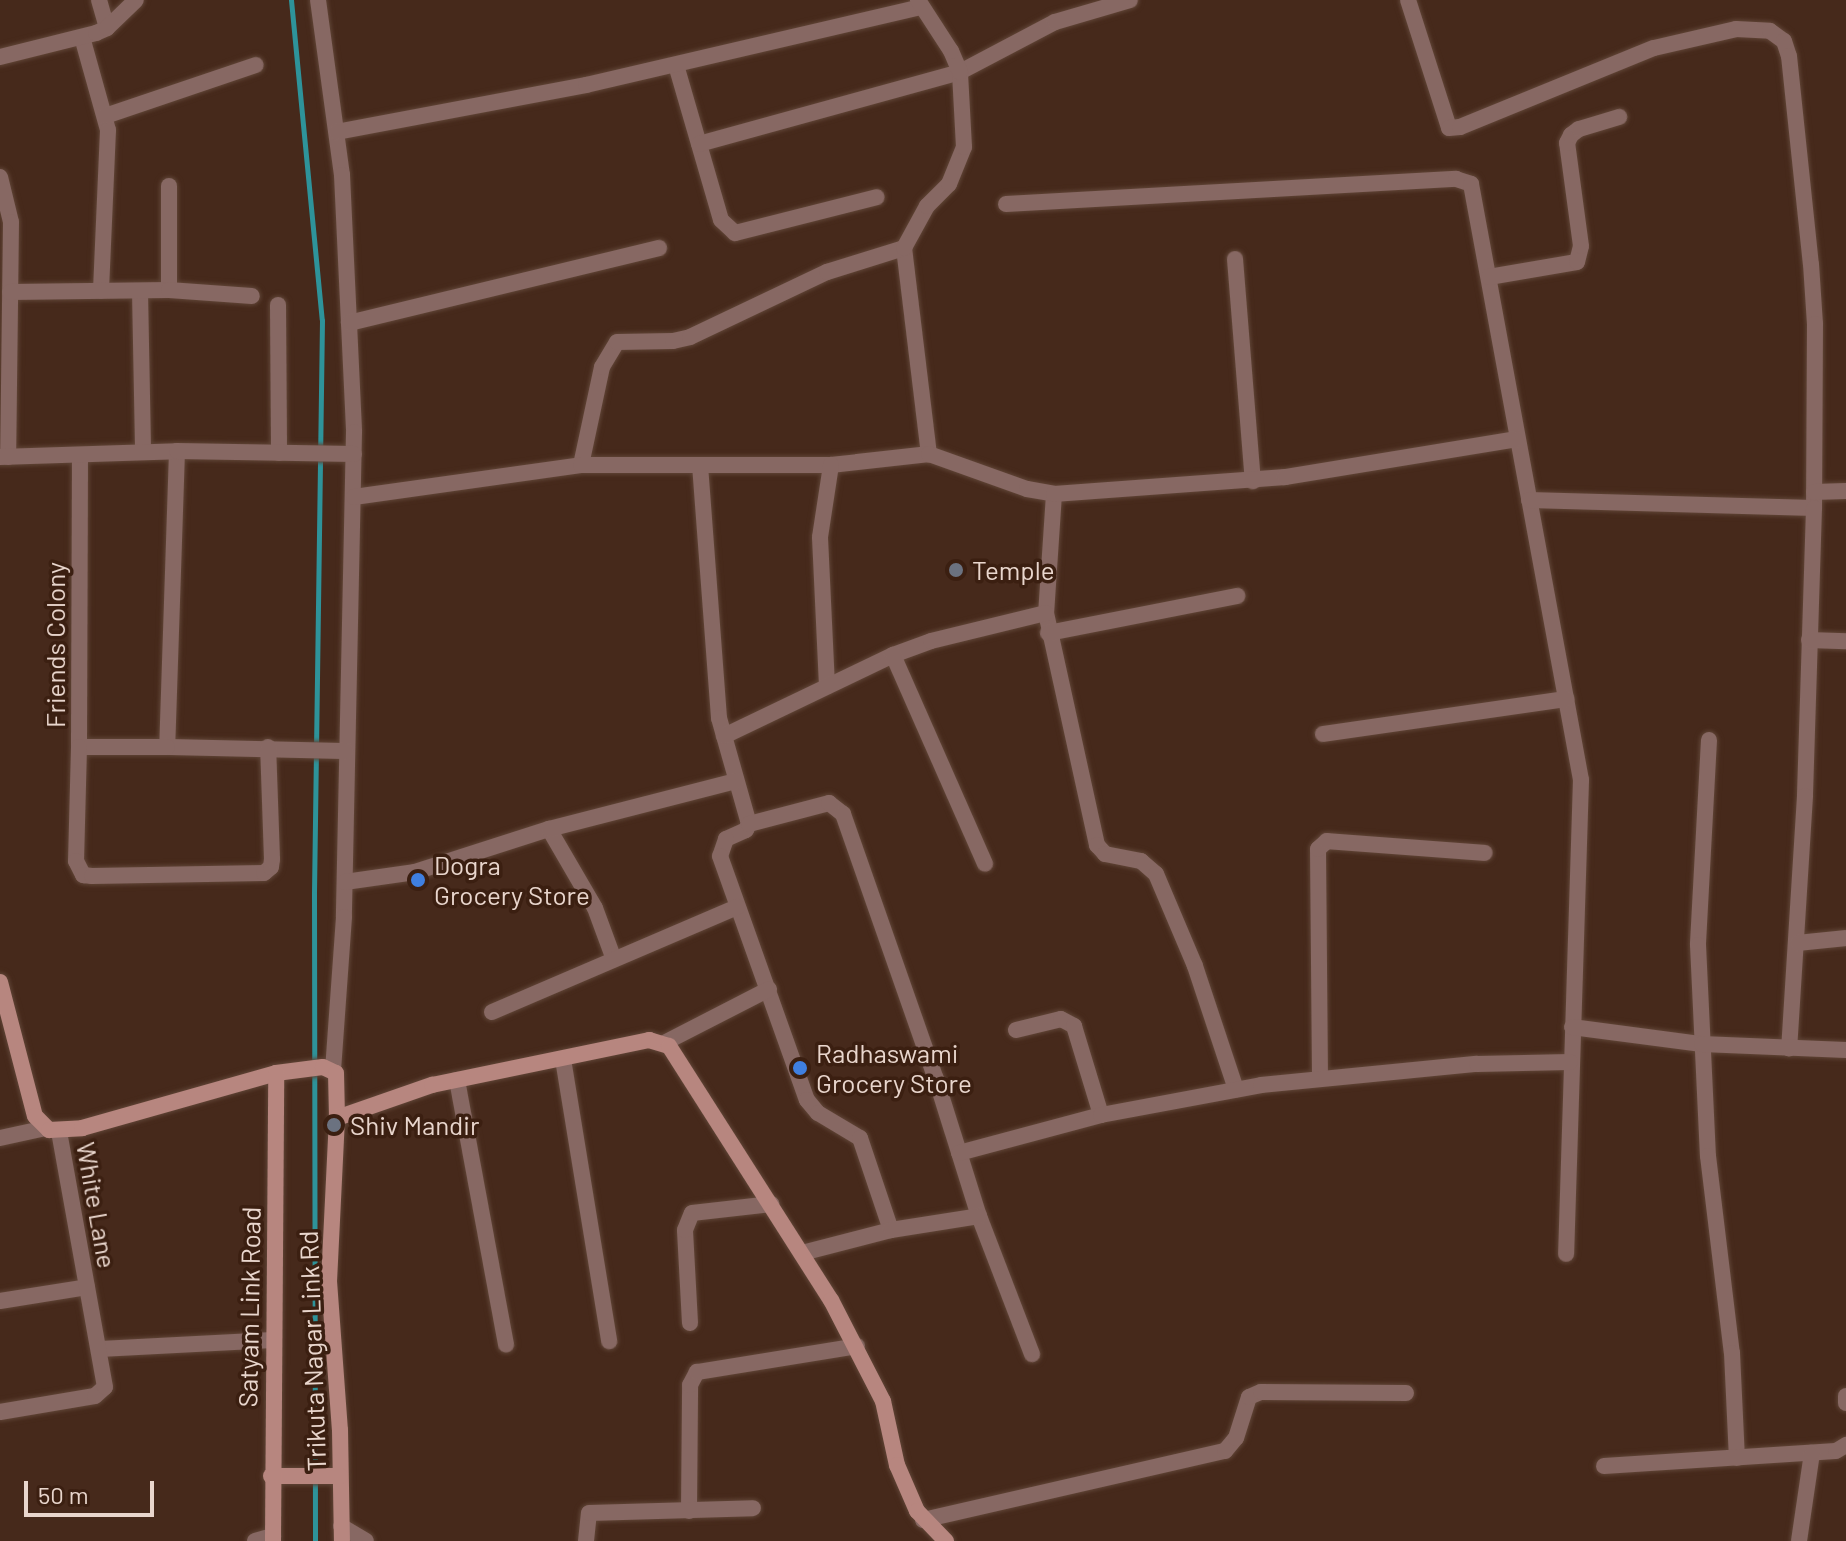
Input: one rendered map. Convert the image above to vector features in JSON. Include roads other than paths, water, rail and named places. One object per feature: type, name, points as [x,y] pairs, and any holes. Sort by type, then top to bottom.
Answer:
[{"type":"main road","points":[[0,982],[35,1116],[52,1129],[93,1125],[284,1072],[329,1068]]},
{"type":"main road","points":[[337,1118],[432,1085],[649,1040],[664,1043],[677,1053],[857,1346],[883,1401],[897,1465],[923,1520],[946,1541]]},
{"type":"main road","name":"Trikuta Nagar Link Rd","points":[[329,1068],[337,1078],[329,1281],[332,1476],[342,1533]]},
{"type":"main road","name":"Satyam Link Road","points":[[273,1538],[279,1476],[273,1340],[284,1072]]},
{"type":"main road","points":[[279,1476],[332,1476]]},
{"type":"street","points":[[99,0],[107,28]]},
{"type":"street","points":[[0,57],[107,28],[136,0]]},
{"type":"street","points":[[318,0],[337,132],[354,454],[345,882],[329,1068]]},
{"type":"street","points":[[699,144],[960,72],[1055,22],[1130,0]]},
{"type":"street","points":[[1408,0],[1449,128],[1460,127],[1654,48],[1736,29],[1770,31],[1784,41],[1789,56],[1812,279],[1814,500],[1798,943],[1789,1048]]},
{"type":"street","points":[[337,132],[676,65],[920,3],[951,51],[960,72],[964,147],[949,184],[927,206],[904,248],[929,454]]},
{"type":"street","points":[[82,37],[105,116],[108,144],[101,291]]},
{"type":"street","points":[[105,116],[256,65]]},
{"type":"street","points":[[676,65],[721,220],[735,233],[877,197]]},
{"type":"street","points":[[1489,277],[1577,262],[1581,246],[1567,143],[1579,129],[1619,117]]},
{"type":"street","points":[[0,177],[11,222],[4,457],[177,451],[354,454]]},
{"type":"street","points":[[1006,204],[1456,179],[1471,184],[1581,780],[1566,1254]]},
{"type":"street","points":[[169,186],[169,290]]},
{"type":"street","points":[[349,323],[659,248]]},
{"type":"street","points":[[581,465],[602,367],[617,342],[673,341],[690,337],[827,272],[904,248]]},
{"type":"street","points":[[1235,259],[1253,481]]},
{"type":"street","points":[[10,292],[169,290],[252,296]]},
{"type":"street","points":[[140,291],[143,452]]},
{"type":"street","points":[[278,305],[279,453]]},
{"type":"street","points":[[354,497],[581,465],[831,465],[929,454],[1027,489],[1054,494],[1253,481],[1517,439]]},
{"type":"street","points":[[167,747],[177,451]]},
{"type":"street","name":"Friends Colony","points":[[80,455],[79,747],[307,747],[346,751]]},
{"type":"street","points":[[700,465],[719,718],[749,824],[746,830],[726,839],[721,845],[720,856],[807,1100],[818,1113],[860,1138],[891,1230]]},
{"type":"street","points":[[827,686],[820,537],[831,465]]},
{"type":"street","points":[[1529,500],[1814,500],[1846,491]]},
{"type":"street","points":[[1054,494],[1046,613],[1048,633],[1097,845],[1105,854],[1141,861],[1156,874],[1195,966],[1236,1089]]},
{"type":"street","points":[[1048,633],[1237,596]]},
{"type":"street","points":[[724,736],[893,655],[931,641],[1046,613]]},
{"type":"street","points":[[1809,640],[1846,641]]},
{"type":"street","points":[[893,655],[985,864]]},
{"type":"street","points":[[1323,734],[1567,699]]},
{"type":"street","points":[[1709,740],[1698,945],[1708,1156],[1732,1353],[1737,1458]]},
{"type":"street","points":[[79,747],[76,861],[83,875],[92,876],[264,873],[271,867],[272,859],[268,747]]},
{"type":"street","points":[[345,882],[415,872],[549,829],[736,781]]},
{"type":"street","points":[[749,824],[829,803],[843,814],[979,1216],[1032,1354]]},
{"type":"street","points":[[549,829],[595,908],[613,957]]},
{"type":"street","points":[[1320,1078],[1318,849],[1327,841],[1485,853]]},
{"type":"street","points":[[492,1012],[613,957],[737,907]]},
{"type":"street","points":[[1798,943],[1846,938]]},
{"type":"street","points":[[664,1043],[769,989]]},
{"type":"street","points":[[1016,1030],[1061,1019],[1074,1026],[1101,1115]]},
{"type":"street","points":[[1572,1027],[1702,1044],[1846,1050]]},
{"type":"street","points":[[563,1059],[609,1341]]},
{"type":"street","points":[[959,1153],[1101,1115],[1236,1089],[1477,1064],[1570,1062]]},
{"type":"street","points":[[457,1080],[506,1344]]},
{"type":"street","points":[[0,1138],[52,1129]]},
{"type":"street","name":"White Lane","points":[[0,1412],[103,1392],[106,1381],[52,1129]]},
{"type":"street","points":[[690,1323],[685,1230],[692,1213],[771,1204]]},
{"type":"street","points":[[802,1253],[891,1230],[979,1216]]},
{"type":"street","name":"White Lane","points":[[0,1301],[87,1287]]},
{"type":"street","points":[[100,1349],[273,1340]]},
{"type":"street","points":[[689,1511],[690,1385],[697,1372],[857,1346]]},
{"type":"street","points":[[923,1520],[1225,1451],[1236,1438],[1249,1397],[1261,1392],[1406,1393]]},
{"type":"street","points":[[1846,1396],[1846,1403]]},
{"type":"street","points":[[1604,1466],[1836,1451],[1846,1445]]},
{"type":"street","points":[[1799,1541],[1812,1453]]},
{"type":"street","points":[[586,1541],[589,1513],[753,1508]]},
{"type":"street","points":[[342,1533],[366,1541]]},
{"type":"street","points":[[255,1541],[273,1538]]},
{"type":"waterway","points":[[291,0],[322,320],[314,894],[315,1541]]},
{"type":"place","name":"Temple","points":[[956,570]]},
{"type":"place","name":"Dogra Grocery Store","points":[[418,880]]},
{"type":"place","name":"Radhaswami Grocery Store","points":[[800,1068]]},
{"type":"place","name":"Shiv Mandir","points":[[334,1125]]}]
